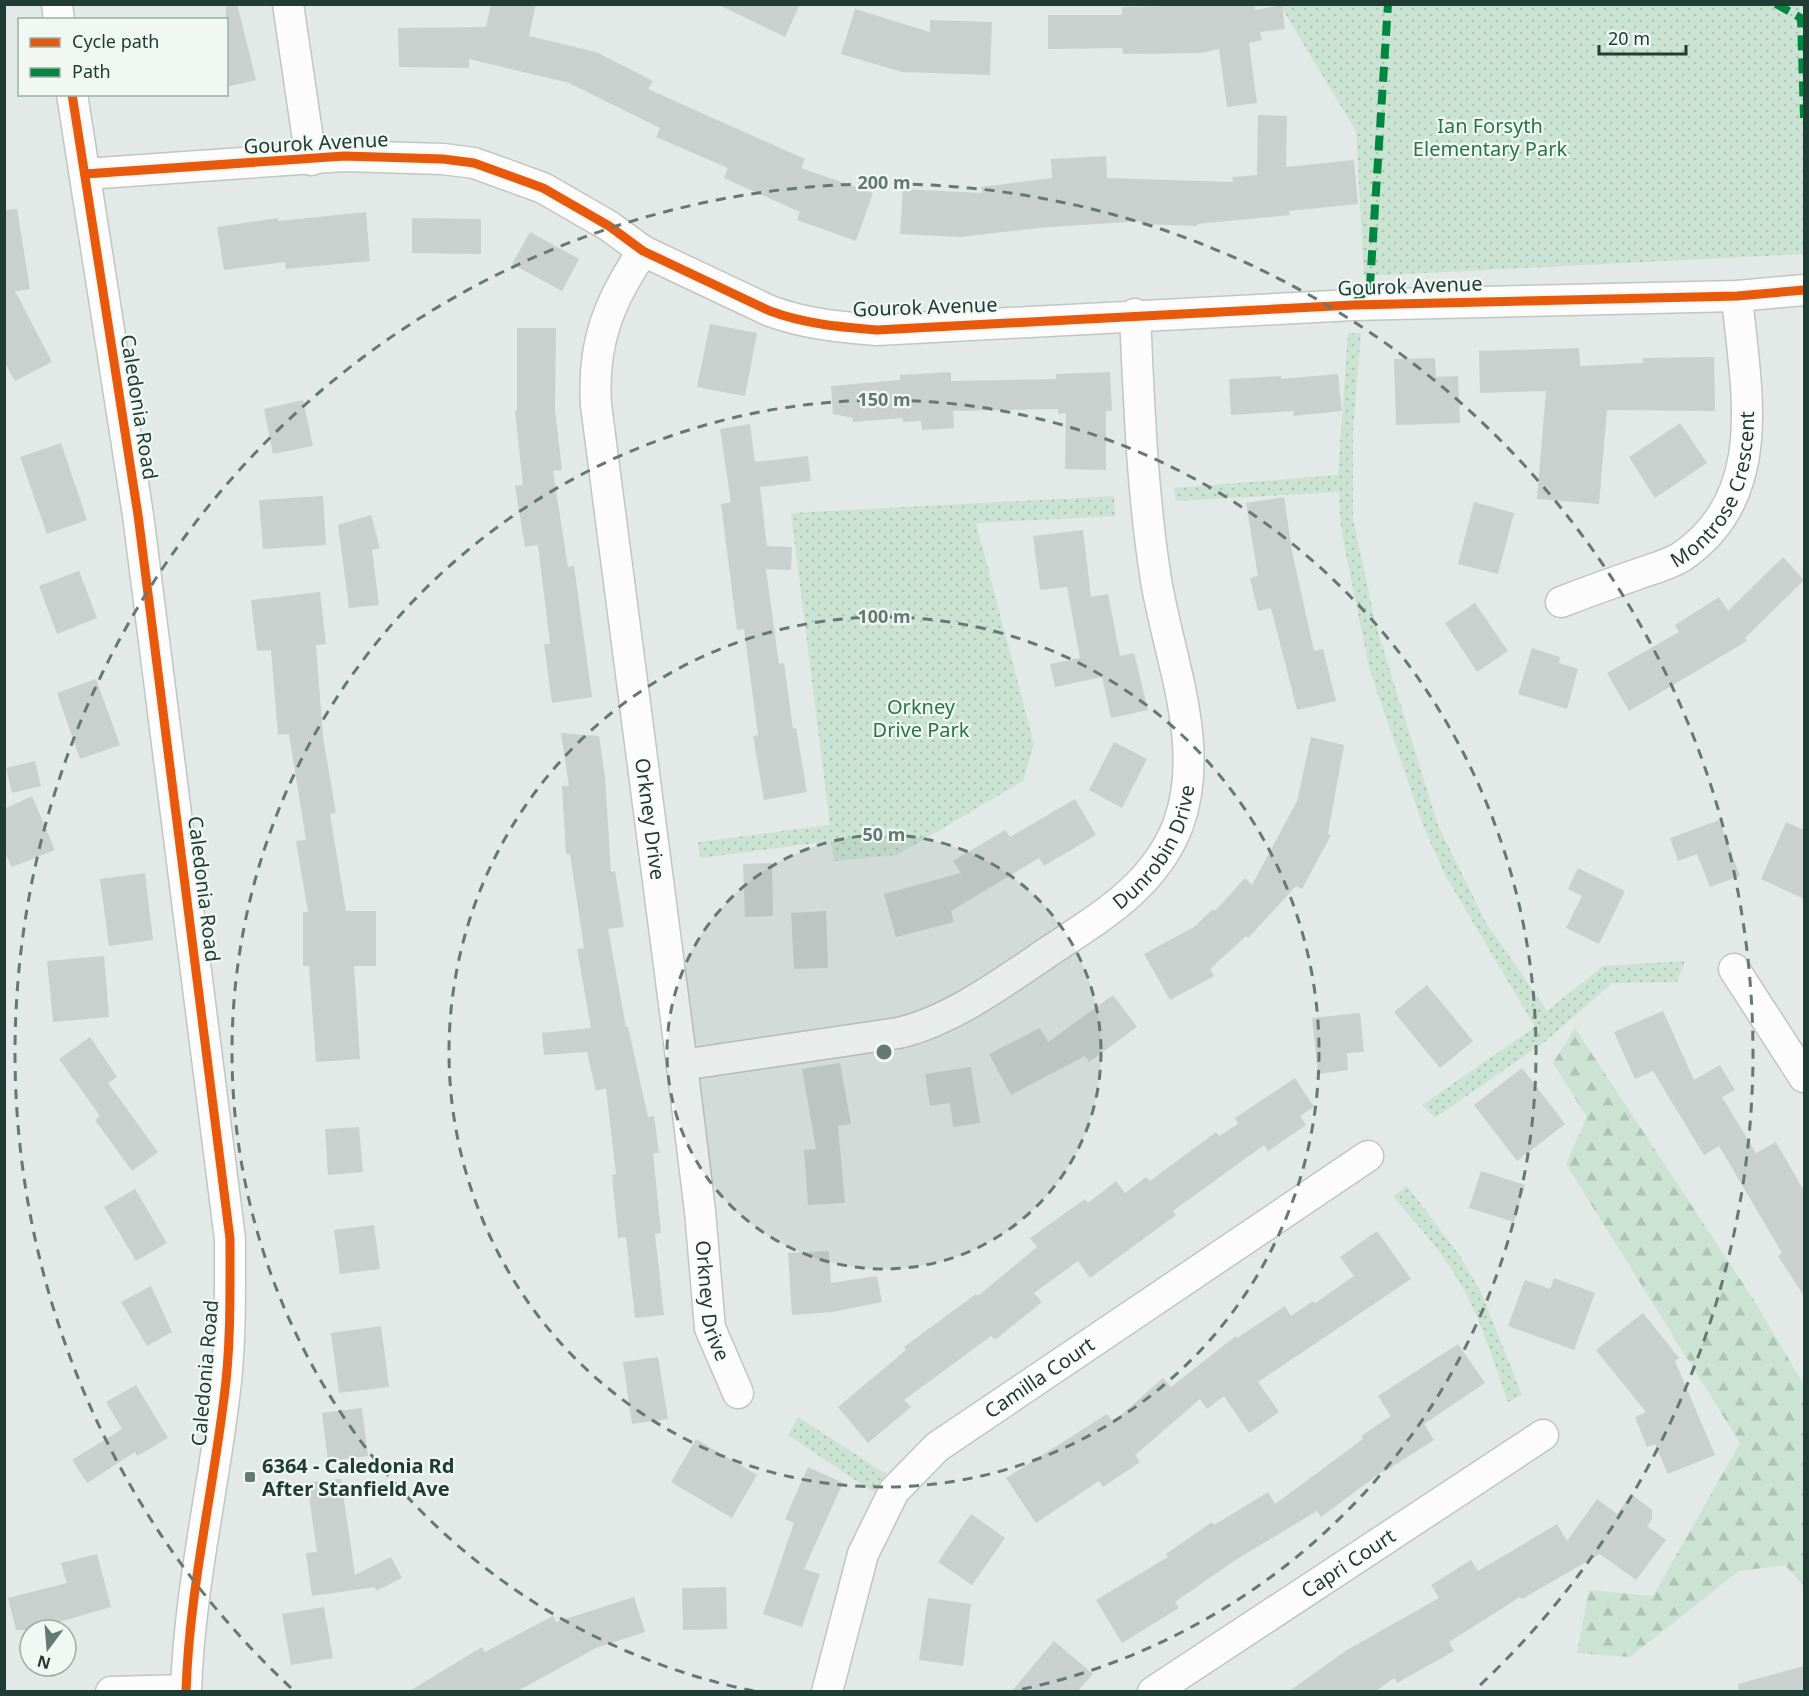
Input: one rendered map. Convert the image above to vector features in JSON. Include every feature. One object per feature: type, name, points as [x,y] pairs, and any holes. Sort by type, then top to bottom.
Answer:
[{"type":"street","name":"Gourok Avenue","points":[[288,4],[312,160]]},
{"type":"street","name":"Caledonia Road","points":[[72,96],[138,515],[230,1239],[230,1313],[225,1396],[191,1621],[186,1691]]},
{"type":"street","name":"Gourok Avenue","points":[[85,174],[344,156],[408,157],[474,163],[543,188],[609,226],[644,251],[770,311],[791,319],[830,326],[877,330],[1135,314],[1353,305],[1737,296],[1804,290]]},
{"type":"street","name":"Orkney Drive","points":[[644,251],[616,292],[604,323],[595,382],[700,1211],[710,1328],[738,1393]]},
{"type":"street","name":"Montrose Crescent","points":[[1561,602],[1681,556],[1711,528],[1730,501],[1744,462],[1748,422],[1737,296]]},
{"type":"street","name":"Dunrobin Drive","points":[[682,1065],[898,1033],[923,1027],[949,1014],[1039,958],[1124,901],[1144,882],[1165,851],[1183,808],[1188,781],[1188,753],[1182,706],[1156,581],[1142,468],[1135,314]]},
{"type":"street","points":[[1734,969],[1804,1077]]},
{"type":"street","name":"Camilla Court","points":[[827,1692],[863,1554],[894,1491],[937,1447],[1368,1156]]},
{"type":"street","name":"Capri Court","points":[[1153,1692],[1543,1435]]},
{"type":"street","points":[[111,1692],[186,1691]]},
{"type":"green space","name":"Ian Forsyth Elementary Park","points":[[1280,5],[1804,5],[1804,254],[1364,276],[1356,131]]},
{"type":"green space","points":[[1348,333],[1361,333],[1353,431],[1353,519],[1376,626],[1438,825],[1485,921],[1547,1011],[1603,966],[1685,961],[1677,982],[1612,983],[1547,1040],[1435,1118],[1422,1105],[1535,1027],[1445,875],[1423,825],[1369,668],[1341,529],[1339,492],[1176,501],[1174,488],[1338,475]]},
{"type":"green space","name":"Orkney Drive Park","points":[[1114,496],[1115,516],[976,523],[1034,744],[1023,781],[897,855],[834,861],[831,841],[700,858],[698,842],[830,825],[791,513]]},
{"type":"green space","points":[[1575,1028],[1755,1302],[1804,1385],[1804,1586],[1785,1565],[1739,1571],[1630,1657],[1577,1653],[1589,1590],[1653,1596],[1740,1443],[1566,1164],[1587,1117],[1553,1063]]},
{"type":"green space","points":[[1407,1186],[1460,1256],[1481,1292],[1522,1395],[1508,1402],[1481,1326],[1468,1297],[1437,1249],[1393,1196]]},
{"type":"green space","points":[[798,1417],[886,1474],[873,1492],[788,1435]]},
{"type":"building","points":[[226,4],[237,4],[256,80],[228,87],[228,18],[226,18]]},
{"type":"building","points":[[491,4],[536,4],[529,36],[596,52],[653,81],[648,89],[805,159],[801,168],[873,193],[856,241],[797,220],[800,212],[724,178],[728,168],[656,137],[660,128],[569,83],[469,59],[469,68],[399,67],[398,28],[486,27]]},
{"type":"building","points":[[717,4],[800,4],[785,37]]},
{"type":"building","points":[[1254,4],[1255,10],[1282,5],[1285,29],[1260,32],[1262,40],[1249,43],[1257,103],[1227,107],[1219,49],[1201,53],[1123,54],[1122,48],[1048,49],[1048,15],[1122,15],[1122,7]]},
{"type":"building","points":[[855,9],[930,32],[930,20],[992,22],[990,75],[902,72],[841,54]]},
{"type":"building","points":[[1258,115],[1287,116],[1286,167],[1354,160],[1358,204],[1289,211],[1290,215],[1197,224],[1197,226],[1141,224],[1141,221],[1038,228],[960,237],[900,234],[903,189],[982,193],[981,187],[1052,178],[1051,159],[1106,156],[1107,178],[1233,182],[1232,177],[1257,175]]},
{"type":"building","points":[[17,209],[30,289],[15,291],[52,362],[15,381],[4,361],[4,210]]},
{"type":"building","points":[[366,212],[370,261],[286,269],[285,262],[224,270],[217,227],[278,218],[278,221]]},
{"type":"building","points":[[412,218],[481,219],[481,254],[412,253]]},
{"type":"building","points":[[530,232],[579,259],[562,291],[512,264]]},
{"type":"building","points":[[710,324],[757,333],[745,396],[697,387]]},
{"type":"building","points":[[517,328],[556,328],[555,410],[562,470],[553,471],[568,567],[574,566],[592,697],[552,703],[544,644],[550,644],[538,545],[525,547],[515,486],[523,485],[515,411],[517,411]]},
{"type":"building","points":[[1579,348],[1580,366],[1643,363],[1643,358],[1714,357],[1715,411],[1607,410],[1599,504],[1537,499],[1546,391],[1480,393],[1479,351]]},
{"type":"building","points":[[1435,358],[1436,377],[1458,376],[1460,423],[1396,425],[1394,359]]},
{"type":"building","points":[[951,372],[951,381],[1056,379],[1056,374],[1110,372],[1112,411],[1106,411],[1106,470],[1065,469],[1066,413],[1058,414],[1058,409],[953,411],[954,428],[922,430],[921,421],[903,422],[903,418],[853,422],[853,418],[833,414],[831,386],[900,380],[900,375]]},
{"type":"building","points":[[1338,374],[1342,411],[1293,416],[1294,411],[1231,415],[1229,379],[1281,376],[1281,379]]},
{"type":"building","points":[[303,400],[313,446],[273,454],[264,409]]},
{"type":"building","points":[[1680,423],[1707,463],[1655,498],[1629,457]]},
{"type":"building","points":[[750,424],[755,462],[808,456],[811,481],[760,487],[767,546],[792,547],[791,570],[766,569],[779,664],[784,663],[793,729],[796,728],[807,792],[764,800],[753,736],[758,735],[744,629],[737,630],[721,504],[731,502],[720,429]]},
{"type":"building","points":[[61,443],[87,520],[47,534],[20,457]]},
{"type":"building","points":[[323,496],[326,545],[263,549],[259,500]]},
{"type":"building","points":[[1284,497],[1292,551],[1314,651],[1323,649],[1336,701],[1297,710],[1271,608],[1258,611],[1250,578],[1258,576],[1246,503]]},
{"type":"building","points":[[1474,502],[1514,513],[1498,574],[1458,564]]},
{"type":"building","points":[[371,515],[380,548],[372,550],[379,605],[349,608],[338,525]]},
{"type":"building","points":[[1083,530],[1091,597],[1108,594],[1120,656],[1134,653],[1148,710],[1111,718],[1102,677],[1055,687],[1050,664],[1080,658],[1067,587],[1040,590],[1033,536]]},
{"type":"building","points":[[1783,557],[1804,580],[1745,638],[1747,641],[1629,711],[1607,673],[1679,632],[1675,625],[1719,597],[1728,611]]},
{"type":"building","points":[[79,571],[97,618],[57,634],[39,586]]},
{"type":"building","points":[[320,592],[326,644],[316,645],[323,737],[336,813],[330,814],[346,911],[376,911],[376,966],[354,966],[360,1059],[316,1062],[309,966],[303,966],[303,912],[308,912],[296,841],[306,840],[289,734],[278,735],[271,650],[257,651],[251,600]]},
{"type":"building","points":[[1475,603],[1508,651],[1477,672],[1445,623]]},
{"type":"building","points":[[1532,648],[1560,657],[1559,663],[1578,669],[1567,709],[1518,694]]},
{"type":"building","points":[[96,679],[120,745],[80,759],[57,693]]},
{"type":"building","points":[[561,733],[599,736],[605,777],[611,872],[615,871],[624,927],[608,929],[626,1027],[628,1027],[648,1117],[654,1116],[659,1153],[653,1153],[661,1233],[655,1234],[664,1315],[635,1318],[626,1237],[618,1238],[612,1175],[616,1174],[606,1088],[596,1091],[587,1052],[544,1055],[542,1033],[591,1028],[577,949],[584,948],[570,854],[566,854],[562,786],[569,786]]},
{"type":"building","points":[[1311,737],[1344,745],[1328,834],[1331,835],[1302,889],[1296,886],[1248,938],[1246,936],[1210,969],[1214,976],[1170,1000],[1144,954],[1194,927],[1213,909],[1215,911],[1245,878],[1252,885],[1297,801]]},
{"type":"building","points":[[1114,742],[1147,759],[1122,808],[1089,790]]},
{"type":"building","points":[[35,761],[41,786],[12,793],[6,768]]},
{"type":"building","points":[[32,796],[55,850],[12,867],[4,851],[4,809]]},
{"type":"building","points":[[1075,799],[1096,835],[1044,866],[1039,858],[951,911],[954,922],[896,937],[884,894],[961,873],[953,861],[1005,830],[1010,837]]},
{"type":"building","points":[[1719,820],[1740,876],[1710,887],[1697,854],[1678,861],[1670,838]]},
{"type":"building","points":[[1786,822],[1804,830],[1804,899],[1761,879]]},
{"type":"building","points":[[772,863],[773,916],[745,917],[743,864]]},
{"type":"building","points":[[1578,868],[1625,891],[1599,944],[1566,928],[1582,896],[1568,889]]},
{"type":"building","points":[[145,873],[153,940],[109,946],[100,879]]},
{"type":"building","points":[[826,911],[828,968],[794,969],[791,913]]},
{"type":"building","points":[[104,956],[109,1017],[53,1022],[47,961]]},
{"type":"building","points":[[1427,985],[1473,1041],[1440,1068],[1394,1012]]},
{"type":"building","points":[[1113,995],[1137,1027],[1089,1062],[1085,1056],[1011,1095],[989,1054],[1040,1028],[1048,1042]]},
{"type":"building","points":[[1663,1011],[1694,1080],[1720,1065],[1735,1090],[1722,1097],[1756,1153],[1776,1142],[1804,1191],[1804,1296],[1778,1256],[1782,1253],[1719,1146],[1704,1155],[1653,1071],[1635,1079],[1614,1032]]},
{"type":"building","points":[[1360,1013],[1364,1052],[1347,1053],[1348,1070],[1318,1074],[1312,1018]]},
{"type":"building","points":[[90,1037],[117,1077],[108,1083],[158,1152],[132,1171],[95,1120],[100,1116],[59,1059]]},
{"type":"building","points":[[840,1063],[851,1124],[838,1126],[845,1203],[808,1205],[804,1150],[816,1149],[802,1069]]},
{"type":"building","points":[[971,1067],[980,1123],[953,1127],[950,1103],[930,1106],[925,1074]]},
{"type":"building","points":[[1522,1068],[1565,1124],[1517,1161],[1474,1105]]},
{"type":"building","points":[[1295,1078],[1314,1107],[1300,1116],[1306,1125],[1268,1151],[1264,1145],[1173,1211],[1176,1215],[1090,1278],[1078,1261],[1034,1293],[1042,1302],[995,1340],[991,1336],[904,1400],[911,1407],[868,1443],[838,1407],[906,1350],[904,1347],[976,1294],[978,1296],[1037,1247],[1030,1238],[1085,1199],[1088,1203],[1116,1181],[1125,1193],[1146,1177],[1150,1181],[1216,1132],[1219,1136],[1238,1124],[1235,1118]]},
{"type":"building","points":[[359,1127],[363,1172],[328,1175],[325,1129]]},
{"type":"building","points":[[1481,1171],[1525,1185],[1514,1222],[1469,1208]]},
{"type":"building","points":[[135,1189],[167,1243],[136,1261],[104,1207]]},
{"type":"building","points":[[374,1225],[380,1269],[340,1274],[334,1230]]},
{"type":"building","points":[[1377,1231],[1411,1279],[1258,1382],[1279,1412],[1249,1433],[1224,1396],[1207,1409],[1200,1399],[1135,1455],[1140,1462],[1103,1487],[1099,1481],[1036,1523],[1006,1478],[1107,1414],[1113,1422],[1163,1378],[1171,1387],[1236,1336],[1237,1338],[1285,1306],[1291,1316],[1313,1301],[1315,1303],[1354,1276],[1340,1257]]},
{"type":"building","points":[[829,1251],[831,1283],[877,1276],[882,1302],[833,1312],[792,1315],[788,1253]]},
{"type":"building","points":[[1554,1278],[1595,1293],[1574,1350],[1508,1326],[1525,1280],[1550,1289]]},
{"type":"building","points":[[151,1286],[172,1332],[147,1346],[121,1302]]},
{"type":"building","points":[[1643,1313],[1679,1358],[1675,1361],[1715,1455],[1668,1474],[1655,1444],[1647,1447],[1635,1417],[1646,1412],[1596,1350]]},
{"type":"building","points":[[381,1326],[389,1387],[339,1393],[331,1333]]},
{"type":"building","points":[[1458,1344],[1485,1383],[1424,1424],[1434,1440],[1383,1471],[1321,1517],[1317,1511],[1237,1559],[1175,1602],[1179,1608],[1122,1643],[1096,1600],[1168,1557],[1166,1554],[1212,1522],[1214,1525],[1268,1492],[1275,1504],[1363,1439],[1361,1436],[1391,1416],[1378,1396]]},
{"type":"building","points":[[658,1357],[668,1419],[632,1424],[623,1362]]},
{"type":"building","points":[[136,1385],[168,1438],[137,1456],[135,1452],[87,1483],[72,1460],[122,1429],[106,1402]]},
{"type":"building","points":[[362,1408],[368,1456],[328,1461],[322,1413]]},
{"type":"building","points":[[696,1439],[757,1475],[732,1518],[671,1482]]},
{"type":"building","points":[[808,1467],[843,1483],[804,1569],[820,1574],[802,1627],[763,1614],[794,1523],[785,1519]]},
{"type":"building","points":[[341,1479],[355,1575],[391,1557],[402,1578],[376,1591],[375,1587],[312,1596],[306,1553],[317,1552],[307,1483]]},
{"type":"building","points":[[1631,1494],[1652,1510],[1652,1519],[1647,1526],[1666,1540],[1636,1580],[1600,1554],[1522,1599],[1520,1597],[1449,1642],[1454,1651],[1397,1683],[1394,1678],[1375,1692],[1288,1692],[1347,1650],[1439,1598],[1431,1585],[1471,1560],[1478,1571],[1557,1524],[1567,1541],[1597,1499],[1617,1514]]},
{"type":"building","points":[[971,1514],[1005,1538],[972,1585],[938,1562]]},
{"type":"building","points":[[97,1554],[111,1607],[72,1618],[18,1618],[18,1630],[16,1630],[8,1598],[67,1583],[61,1563]]},
{"type":"building","points":[[726,1587],[727,1629],[683,1630],[682,1588]]},
{"type":"building","points":[[634,1597],[645,1632],[596,1648],[516,1692],[408,1692],[482,1647],[485,1652],[553,1616],[556,1622]]},
{"type":"building","points":[[928,1598],[971,1604],[963,1666],[919,1660]]},
{"type":"building","points":[[324,1607],[333,1658],[291,1665],[282,1614]]},
{"type":"building","points":[[1054,1641],[1093,1674],[1077,1692],[1011,1692]]},
{"type":"building","points":[[1804,1666],[1804,1692],[1739,1692],[1738,1684]]},
{"type":"marked path","points":[[1353,305],[1370,285],[1388,4]]},
{"type":"marked path","points":[[1776,4],[1801,18],[1804,118]]},
{"type":"cycle path","points":[[72,96],[138,515],[230,1239],[228,1359],[219,1435],[196,1581],[186,1692]]},
{"type":"cycle path","points":[[85,174],[344,156],[443,159],[474,163],[543,188],[609,226],[643,251],[770,311],[809,322],[877,330],[1353,305],[1737,296],[1804,290]]},
{"type":"place","name":"6364 - Caledonia Rd After Stanfield Ave","points":[[250,1477]]}]
